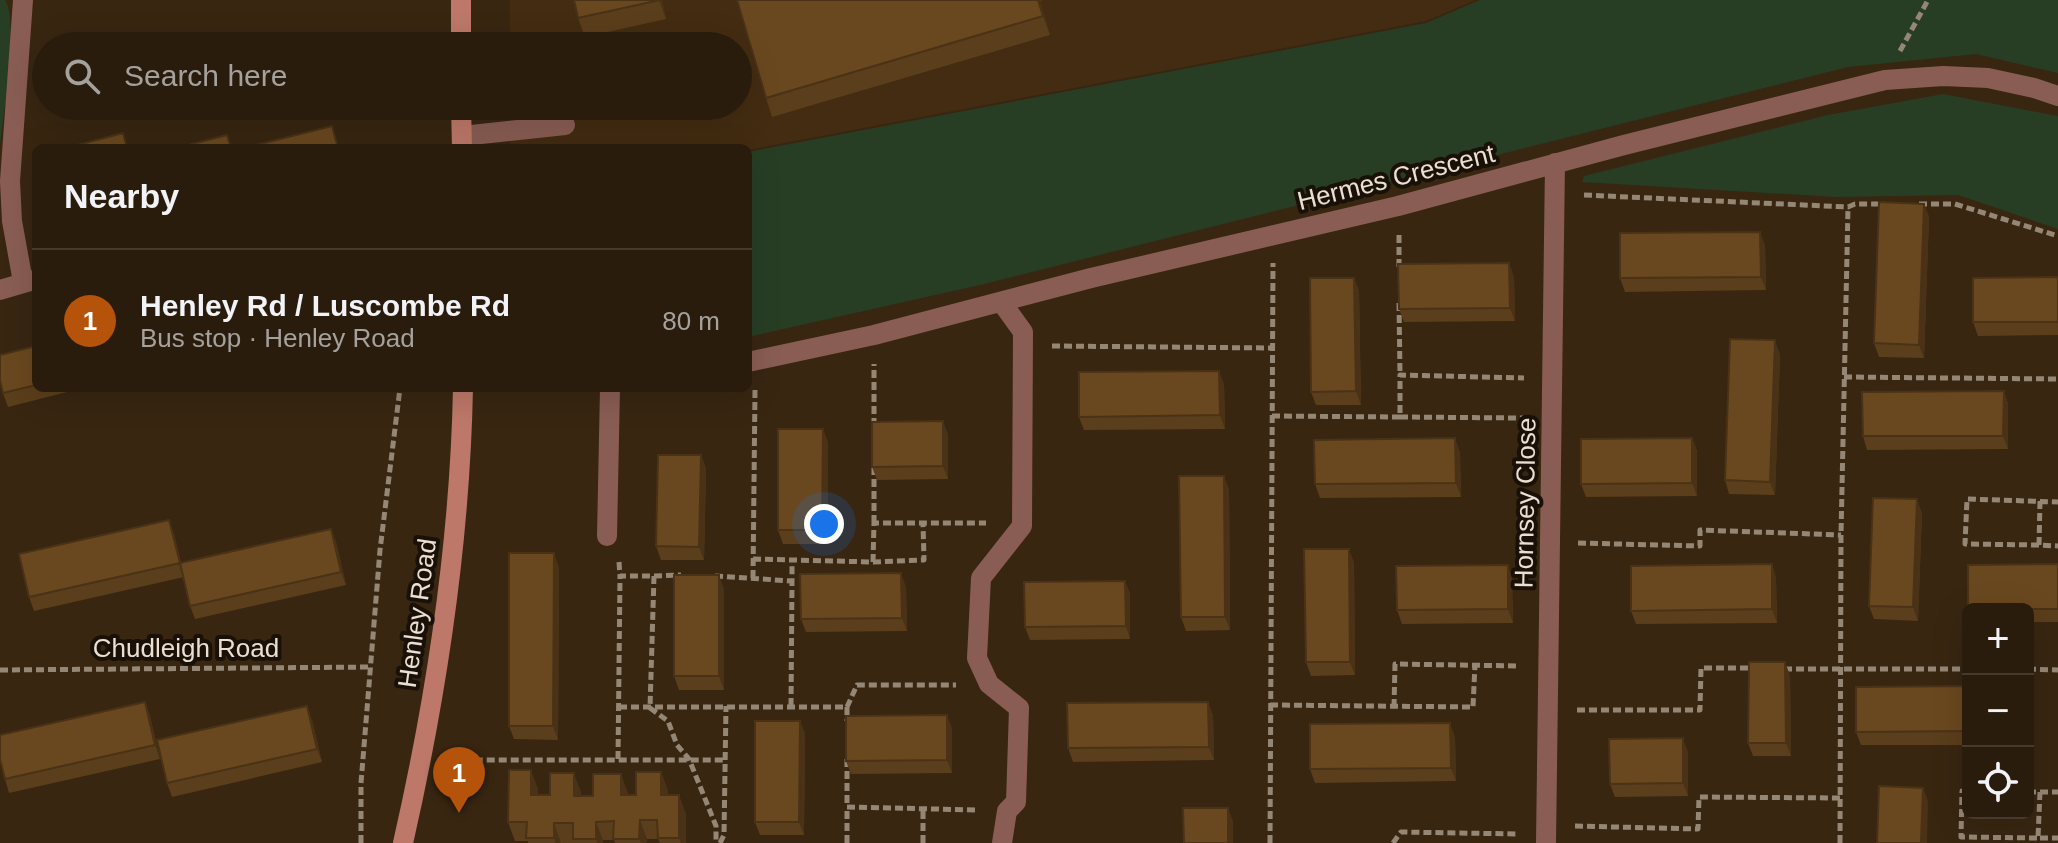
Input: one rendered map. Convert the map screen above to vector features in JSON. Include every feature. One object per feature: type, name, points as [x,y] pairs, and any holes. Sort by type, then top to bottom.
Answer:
[{"type":"main road","points":[[461,0],[461,32]]},
{"type":"main road","points":[[461,120],[462,142]]},
{"type":"main road","name":"Henley Road","points":[[403,843],[440,652],[455,536],[463,392]]},
{"type":"street","points":[[0,290],[29,280],[12,221],[10,181],[23,0]]},
{"type":"street","name":"Hermes Crescent","points":[[752,362],[1398,206],[1885,80],[1943,76],[1988,78],[2058,96]]},
{"type":"street","points":[[462,142],[565,125]]},
{"type":"street","name":"Hornsey Close","points":[[1546,836],[1555,163]]},
{"type":"street","points":[[1002,303],[1023,332],[1022,526],[981,578],[977,658],[989,684],[1019,708],[1016,802],[1007,811],[1002,843]]},
{"type":"street","points":[[607,536],[610,392]]},
{"type":"path","points":[[1885,80],[1928,0]]},
{"type":"path","points":[[1555,194],[1848,207],[1855,204],[1898,204]]},
{"type":"path","points":[[1912,204],[1955,204],[2058,236]]},
{"type":"path","points":[[1398,206],[1399,283]]},
{"type":"path","points":[[1840,843],[1841,535],[1848,207]]},
{"type":"path","points":[[1270,843],[1274,234]]},
{"type":"path","points":[[1399,298],[1400,417]]},
{"type":"path","points":[[1023,332],[1020,345],[1273,348]]},
{"type":"path","points":[[874,335],[874,429]]},
{"type":"path","points":[[752,362],[753,578]]},
{"type":"path","points":[[1400,375],[1553,378]]},
{"type":"path","points":[[1844,377],[2058,379]]},
{"type":"path","points":[[361,843],[361,783],[380,550],[400,392]]},
{"type":"path","points":[[1272,416],[1552,419]]},
{"type":"path","points":[[873,562],[874,460]]},
{"type":"path","points":[[2058,502],[1967,499],[1965,544],[2058,546]]},
{"type":"path","points":[[2039,545],[2040,501]]},
{"type":"path","points":[[874,523],[1022,526]]},
{"type":"path","points":[[753,559],[924,560],[923,523]]},
{"type":"path","points":[[1565,543],[1700,546],[1700,530],[1841,535]]},
{"type":"path","points":[[607,536],[618,555],[620,576],[618,759]]},
{"type":"path","points":[[791,706],[792,561]]},
{"type":"path","points":[[620,576],[695,576]]},
{"type":"path","points":[[650,708],[654,576]]},
{"type":"path","points":[[710,576],[792,581]]},
{"type":"path","points":[[1394,707],[1395,664],[1549,666]]},
{"type":"path","points":[[1270,705],[1473,707],[1475,664]]},
{"type":"path","name":"Chudleigh Road","points":[[0,670],[372,667]]},
{"type":"path","points":[[1548,714],[1578,709],[1700,710],[1701,668],[1763,668]]},
{"type":"path","points":[[1779,669],[1962,669]]},
{"type":"path","points":[[2034,669],[2058,670]]},
{"type":"path","points":[[847,735],[847,707],[857,685],[989,684]]},
{"type":"path","points":[[718,843],[724,835],[726,706]]},
{"type":"path","points":[[619,707],[847,707]]},
{"type":"path","points":[[650,708],[668,721],[677,745],[689,759],[716,826],[718,843]]},
{"type":"path","points":[[423,750],[467,760],[726,760]]},
{"type":"path","points":[[847,750],[847,843]]},
{"type":"path","points":[[1962,791],[1961,837],[2058,838]]},
{"type":"path","points":[[2034,792],[2058,792]]},
{"type":"path","points":[[2038,838],[2040,792]]},
{"type":"path","points":[[1393,843],[1401,832],[1546,836],[1559,826],[1698,829],[1699,797],[1842,798]]},
{"type":"path","points":[[847,807],[1007,811]]},
{"type":"path","points":[[923,807],[923,843]]},
{"type":"shaded area","points":[[510,0],[1476,0],[1426,21],[752,149],[752,144],[510,144],[510,120],[752,120],[752,32],[510,32]]},
{"type":"green space","points":[[0,0],[5,0],[11,27],[0,145]]},
{"type":"green space","points":[[1480,0],[2058,0],[2058,73],[1976,54],[1848,67],[980,285],[752,336],[752,151],[1426,23]]},
{"type":"green space","points":[[1943,94],[2058,116],[2058,229],[1958,195],[1836,197],[1582,182],[1584,176],[1828,115]]},
{"type":"building","points":[[574,0],[660,0],[578,18]]},
{"type":"building","points":[[737,0],[1038,0],[1043,16],[766,98],[752,51],[752,32],[746,32]]},
{"type":"building","points":[[332,126],[337,144],[260,144]]},
{"type":"building","points":[[123,133],[126,144],[81,144]]},
{"type":"building","points":[[227,135],[230,144],[192,144]]},
{"type":"building","points":[[1879,202],[1924,204],[1919,345],[1874,343]]},
{"type":"building","points":[[1760,232],[1761,277],[1620,278],[1620,233]]},
{"type":"building","points":[[1509,263],[1510,308],[1399,309],[1398,264]]},
{"type":"building","points":[[2058,277],[2058,322],[1973,322],[1973,278]]},
{"type":"building","points":[[1310,278],[1354,278],[1356,391],[1311,392]]},
{"type":"building","points":[[1730,339],[1775,340],[1770,482],[1725,480]]},
{"type":"building","points":[[32,347],[32,386],[3,393],[0,355]]},
{"type":"building","points":[[1219,371],[1220,415],[1079,417],[1079,372]]},
{"type":"building","points":[[2004,391],[2003,436],[1863,436],[1862,392]]},
{"type":"building","points":[[943,421],[943,466],[872,467],[872,422]]},
{"type":"building","points":[[778,429],[823,429],[822,530],[778,530]]},
{"type":"building","points":[[1455,438],[1456,483],[1315,484],[1314,440]]},
{"type":"building","points":[[1692,438],[1692,483],[1581,484],[1581,439]]},
{"type":"building","points":[[658,455],[701,455],[699,547],[656,546]]},
{"type":"building","points":[[1179,476],[1224,476],[1225,617],[1181,617]]},
{"type":"building","points":[[1873,498],[1917,499],[1913,607],[1869,606]]},
{"type":"building","points":[[169,520],[180,563],[29,597],[19,554]]},
{"type":"building","points":[[331,529],[341,572],[190,606],[180,563]]},
{"type":"building","points":[[1304,549],[1349,549],[1350,662],[1306,662]]},
{"type":"building","points":[[509,553],[554,553],[553,726],[509,726]]},
{"type":"building","points":[[1772,564],[1772,609],[1631,611],[1631,566]]},
{"type":"building","points":[[2058,564],[2058,609],[2034,609],[2034,603],[1968,603],[1968,565]]},
{"type":"building","points":[[1508,565],[1508,609],[1397,610],[1396,566]]},
{"type":"building","points":[[901,573],[902,618],[801,619],[800,574]]},
{"type":"building","points":[[674,575],[719,575],[719,676],[674,676]]},
{"type":"building","points":[[1125,581],[1126,626],[1025,627],[1024,582]]},
{"type":"building","points":[[1749,662],[1785,662],[1786,743],[1748,743]]},
{"type":"building","points":[[1962,686],[1962,731],[1856,732],[1856,687]]},
{"type":"building","points":[[145,702],[155,745],[5,779],[0,759],[0,735]]},
{"type":"building","points":[[1208,702],[1209,747],[1068,748],[1067,703]]},
{"type":"building","points":[[307,706],[317,749],[167,783],[157,740]]},
{"type":"building","points":[[947,715],[947,760],[846,761],[846,716]]},
{"type":"building","points":[[755,721],[800,721],[799,822],[755,822]]},
{"type":"building","points":[[1450,723],[1451,768],[1310,769],[1310,724]]},
{"type":"building","points":[[1683,738],[1683,783],[1610,784],[1609,739]]},
{"type":"building","points":[[509,770],[531,770],[531,795],[550,795],[550,773],[574,773],[574,796],[593,796],[593,774],[621,774],[621,795],[636,795],[636,772],[661,772],[661,795],[679,795],[679,838],[658,838],[657,820],[640,820],[639,839],[613,839],[614,821],[596,822],[596,839],[573,839],[573,823],[554,823],[554,838],[526,838],[527,822],[508,822]]},
{"type":"building","points":[[1879,786],[1923,788],[1921,843],[1877,843]]},
{"type":"building","points":[[1183,808],[1228,808],[1228,843],[1184,843]]},
{"type":"place","name":"Henley Rd / Luscombe Rd","points":[[459,813]]}]
